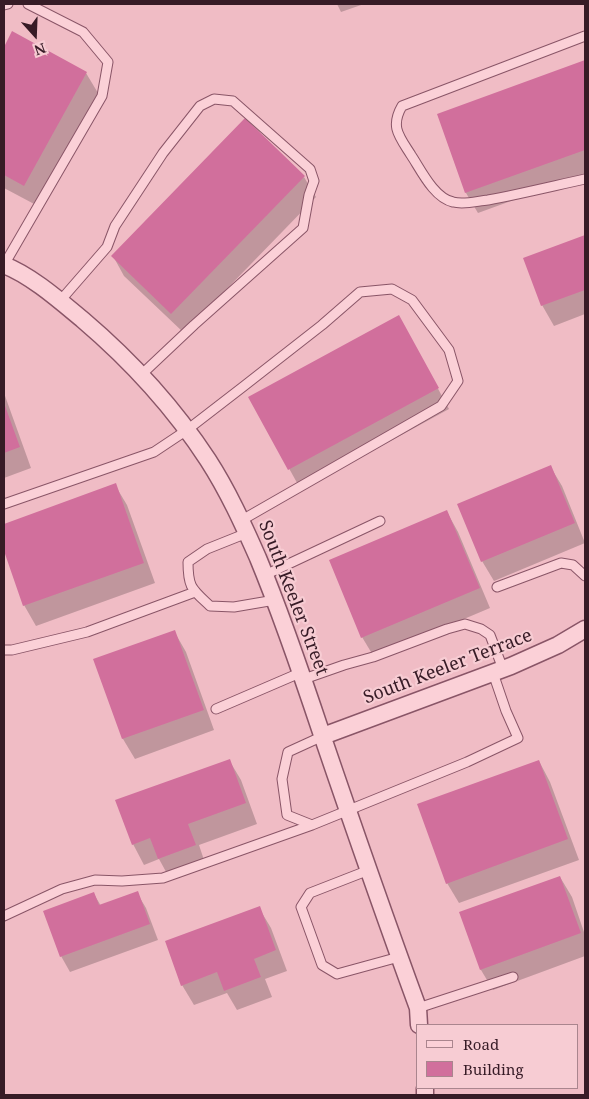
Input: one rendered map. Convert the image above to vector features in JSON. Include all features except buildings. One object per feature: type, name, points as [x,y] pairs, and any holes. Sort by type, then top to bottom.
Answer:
[{"type":"street","name":"South Keeler Street","points":[[4,265],[13,269],[60,301],[94,330],[141,375],[187,430],[209,461],[244,527],[275,600],[418,1008],[419,1024]]},
{"type":"street","name":"South Keeler Terrace","points":[[323,736],[498,671],[558,645],[585,630]]},
{"type":"lane","points":[[4,5],[8,4]]},
{"type":"lane","points":[[4,265],[102,96],[108,62],[83,32],[28,4]]},
{"type":"lane","points":[[585,36],[402,106],[397,116],[396,127],[402,140],[435,191],[453,202],[473,202],[499,198],[585,178]]},
{"type":"lane","points":[[60,301],[106,247],[115,226],[163,153],[200,106],[207,102],[214,99],[233,101],[310,169],[314,181],[309,195],[303,228],[141,375]]},
{"type":"lane","points":[[4,504],[154,452],[187,430],[322,325],[360,292],[392,289],[412,300],[449,350],[458,382],[441,406],[188,562],[188,580],[195,592],[210,606],[234,607],[275,600]]},
{"type":"lane","points":[[265,576],[380,522]]},
{"type":"lane","points":[[497,587],[561,563],[574,565],[585,576]]},
{"type":"lane","points":[[4,650],[12,650],[87,632],[195,592]]},
{"type":"lane","points":[[4,916],[62,889],[94,880],[122,881],[163,878],[312,825],[467,762],[518,738],[498,671],[490,635],[481,629],[465,624],[446,629],[372,657],[303,676],[216,709]]},
{"type":"lane","points":[[312,825],[286,815],[282,778],[288,752],[323,736]]},
{"type":"lane","points":[[369,870],[310,893],[301,907],[322,965],[337,974],[399,957]]},
{"type":"lane","points":[[418,1008],[513,977]]}]
